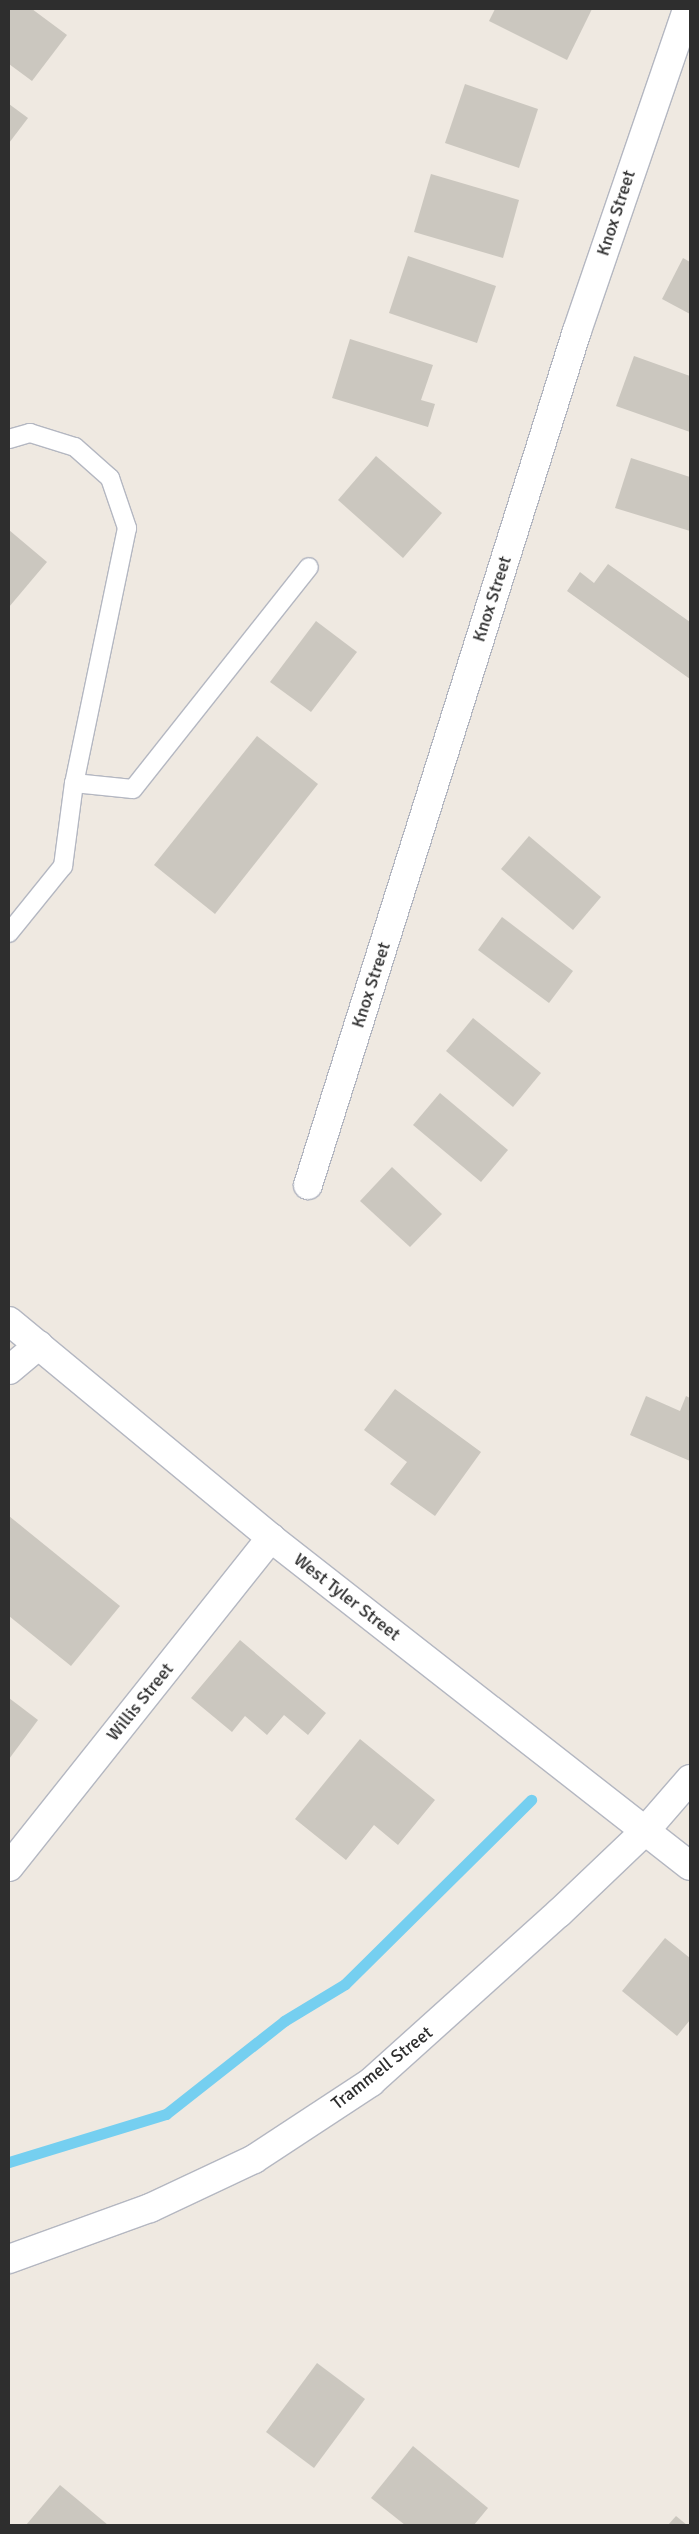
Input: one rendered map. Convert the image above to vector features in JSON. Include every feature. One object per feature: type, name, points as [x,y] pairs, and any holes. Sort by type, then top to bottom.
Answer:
[{"type":"street","name":"Knox Street","points":[[308,1184],[577,330],[684,12]]},
{"type":"street","name":"West Tyler Street","points":[[9,1321],[270,1538],[690,1866]]},
{"type":"street","points":[[9,1370],[39,1345]]},
{"type":"street","name":"Willis Street","points":[[9,1867],[270,1538]]},
{"type":"street","name":"Trammell Street","points":[[9,2259],[150,2208],[254,2159],[371,2082],[456,2010],[645,1831],[690,1779]]},
{"type":"lane","points":[[9,439],[30,433],[75,447],[110,478],[127,528],[74,783],[63,866],[9,933]]},
{"type":"lane","points":[[74,783],[133,789],[309,567]]},
{"type":"building","points":[[9,9],[32,9],[67,35],[32,81],[9,64]]},
{"type":"building","points":[[495,9],[592,9],[567,60],[489,21]]},
{"type":"building","points":[[465,84],[538,109],[519,168],[445,143]]},
{"type":"building","points":[[9,104],[28,118],[9,143]]},
{"type":"building","points":[[431,174],[519,200],[503,258],[414,232]]},
{"type":"building","points":[[408,256],[496,286],[477,343],[389,313]]},
{"type":"building","points":[[683,258],[690,262],[690,314],[662,299]]},
{"type":"building","points":[[350,339],[433,365],[421,400],[435,404],[428,427],[332,398]]},
{"type":"building","points":[[634,356],[690,376],[690,432],[616,406]]},
{"type":"building","points":[[376,456],[442,513],[403,558],[338,500]]},
{"type":"building","points":[[631,458],[690,477],[690,531],[615,508]]},
{"type":"building","points":[[9,530],[47,562],[9,607]]},
{"type":"building","points":[[608,564],[690,622],[690,679],[567,591],[580,572],[594,583]]},
{"type":"building","points":[[316,621],[357,652],[311,712],[270,682]]},
{"type":"building","points":[[257,736],[318,784],[215,914],[154,865]]},
{"type":"building","points":[[529,836],[601,897],[573,930],[501,869]]},
{"type":"building","points":[[502,917],[573,971],[549,1003],[478,950]]},
{"type":"building","points":[[473,1018],[541,1073],[513,1107],[446,1051]]},
{"type":"building","points":[[440,1093],[508,1150],[481,1182],[413,1125]]},
{"type":"building","points":[[392,1167],[442,1214],[410,1247],[360,1201]]},
{"type":"building","points":[[395,1389],[481,1452],[435,1516],[390,1484],[407,1462],[364,1430]]},
{"type":"building","points":[[646,1396],[680,1411],[686,1396],[690,1398],[690,1461],[630,1435]]},
{"type":"building","points":[[9,1516],[120,1606],[71,1666],[9,1616]]},
{"type":"building","points":[[240,1640],[326,1713],[308,1735],[284,1715],[267,1735],[245,1716],[232,1732],[191,1698]]},
{"type":"building","points":[[9,1698],[38,1720],[9,1759]]},
{"type":"building","points":[[360,1739],[435,1800],[398,1845],[374,1825],[346,1860],[295,1819]]},
{"type":"building","points":[[665,1938],[690,1958],[690,2020],[677,2036],[622,1991]]},
{"type":"building","points":[[317,2363],[365,2399],[314,2468],[266,2432]]},
{"type":"building","points":[[413,2446],[488,2508],[474,2525],[405,2525],[371,2498]]},
{"type":"building","points":[[60,2485],[108,2525],[26,2525]]},
{"type":"building","points":[[676,2516],[687,2525],[668,2525]]},
{"type":"waterway","points":[[9,2162],[166,2114],[284,2021],[345,1984],[531,1800]]}]
